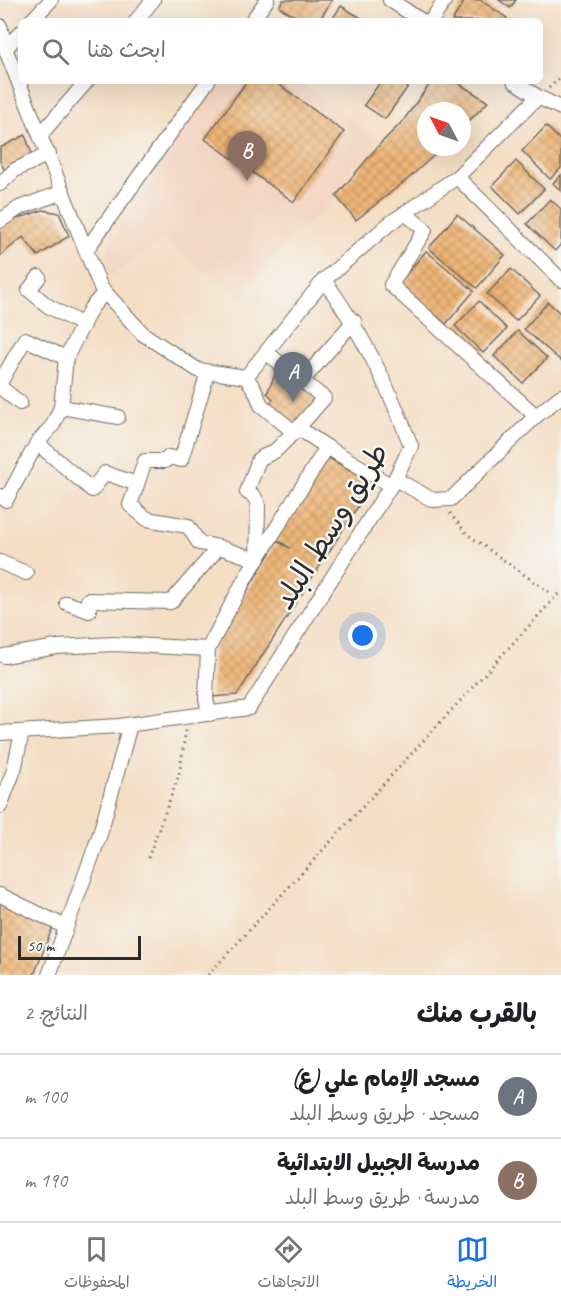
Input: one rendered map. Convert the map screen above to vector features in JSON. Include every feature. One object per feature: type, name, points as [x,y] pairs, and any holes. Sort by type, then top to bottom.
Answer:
[{"type":"street","points":[[34,18],[51,0]]},
{"type":"street","points":[[254,18],[267,0]]},
{"type":"street","points":[[390,0],[417,18]]},
{"type":"street","points":[[433,18],[445,0]]},
{"type":"street","points":[[138,18],[150,1]]},
{"type":"street","points":[[0,26],[18,77]]},
{"type":"street","points":[[6,48],[18,35]]},
{"type":"street","points":[[21,84],[86,250],[105,292],[143,334],[198,370],[246,377],[261,405],[296,430],[392,482],[434,500],[451,499],[536,416],[561,396]]},
{"type":"street","points":[[41,134],[84,84]]},
{"type":"street","points":[[86,250],[206,84]]},
{"type":"street","points":[[518,84],[561,108]]},
{"type":"street","points":[[246,377],[324,280],[405,213],[456,177],[538,97]]},
{"type":"street","points":[[0,184],[15,170],[49,154]]},
{"type":"street","points":[[456,177],[561,280]]},
{"type":"street","points":[[0,221],[19,208],[63,192]]},
{"type":"street","points":[[405,213],[425,230],[391,285],[536,416]]},
{"type":"street","points":[[39,277],[29,290],[48,306],[83,325]]},
{"type":"street","name":"طريق وسط البلد","points":[[0,733],[129,725],[249,708],[392,482],[411,446],[396,406],[354,321],[324,280]]},
{"type":"street","points":[[0,496],[6,500],[38,443],[53,425],[61,407],[66,358],[83,325],[105,292]]},
{"type":"street","points":[[303,380],[354,321]]},
{"type":"street","points":[[20,403],[0,385],[5,366],[25,339],[66,358]]},
{"type":"street","points":[[257,560],[258,504],[254,496],[247,492],[259,459],[275,451],[324,398],[267,353]]},
{"type":"street","points":[[208,372],[181,460],[169,457],[165,461],[145,461],[130,505],[147,519],[188,526],[200,543],[257,560]]},
{"type":"street","points":[[61,407],[118,417]]},
{"type":"street","points":[[38,443],[92,490],[105,474],[137,484]]},
{"type":"street","points":[[209,714],[206,698],[208,649],[257,560],[327,447]]},
{"type":"street","points":[[67,603],[89,611],[88,600],[171,602],[219,547]]},
{"type":"street","points":[[0,562],[26,573]]},
{"type":"street","points":[[1,659],[57,647],[114,644],[208,649]]},
{"type":"street","points":[[49,975],[100,834],[129,725]]},
{"type":"street","points":[[0,806],[14,770],[22,732]]},
{"type":"street","points":[[0,895],[66,927]]},
{"type":"path","points":[[439,500],[467,534],[550,593]]},
{"type":"path","points":[[208,975],[561,591]]},
{"type":"path","points":[[148,858],[179,775],[189,717]]},
{"type":"shaded area","points":[[216,84],[303,84],[378,140],[352,166],[336,196],[275,255],[240,299],[165,240],[110,276],[108,244]]},
{"type":"building","points":[[283,0],[332,0],[321,18],[298,18],[279,7]]},
{"type":"building","points":[[465,0],[480,0],[507,18],[454,18]]},
{"type":"building","points":[[499,0],[516,0],[510,8]]},
{"type":"building","points":[[341,6],[361,18],[333,18]]},
{"type":"building","points":[[245,84],[278,84],[344,132],[294,202],[205,139]]},
{"type":"building","points":[[379,84],[410,84],[385,119],[364,105]]},
{"type":"building","points":[[430,84],[460,84],[488,102],[471,119],[471,102],[417,102],[417,156],[433,156],[356,220],[336,196],[380,144],[403,121]]},
{"type":"building","points":[[546,126],[561,141],[561,168],[550,179],[522,151]]},
{"type":"building","points":[[25,135],[33,157],[6,173],[0,161],[0,148]]},
{"type":"building","points":[[516,161],[544,189],[520,214],[492,186]]},
{"type":"building","points":[[561,175],[561,191],[553,183]]},
{"type":"building","points":[[550,199],[561,209],[561,244],[555,251],[527,224]]},
{"type":"building","points":[[43,210],[59,213],[69,236],[38,256],[23,237],[0,256],[0,228],[10,221]]},
{"type":"building","points":[[457,214],[505,255],[477,288],[429,248]]},
{"type":"building","points":[[426,251],[474,291],[446,324],[398,284]]},
{"type":"building","points":[[511,269],[540,296],[516,321],[487,294]]},
{"type":"building","points":[[479,301],[507,329],[483,353],[455,326]]},
{"type":"building","points":[[548,302],[561,314],[561,361],[524,329]]},
{"type":"building","points":[[518,331],[547,358],[523,383],[494,356]]},
{"type":"building","points":[[275,375],[318,399],[294,427],[268,406],[273,399],[267,393]]},
{"type":"building","points":[[327,457],[373,483],[237,695],[211,697],[214,646]]},
{"type":"building","points":[[0,902],[53,926],[34,975],[0,975]]},
{"type":"place","name":"مدرسة الجبيل الابتدائية","points":[[247,181]]},
{"type":"place","name":"مسجد الإمام علي (ع)","points":[[293,402]]}]
